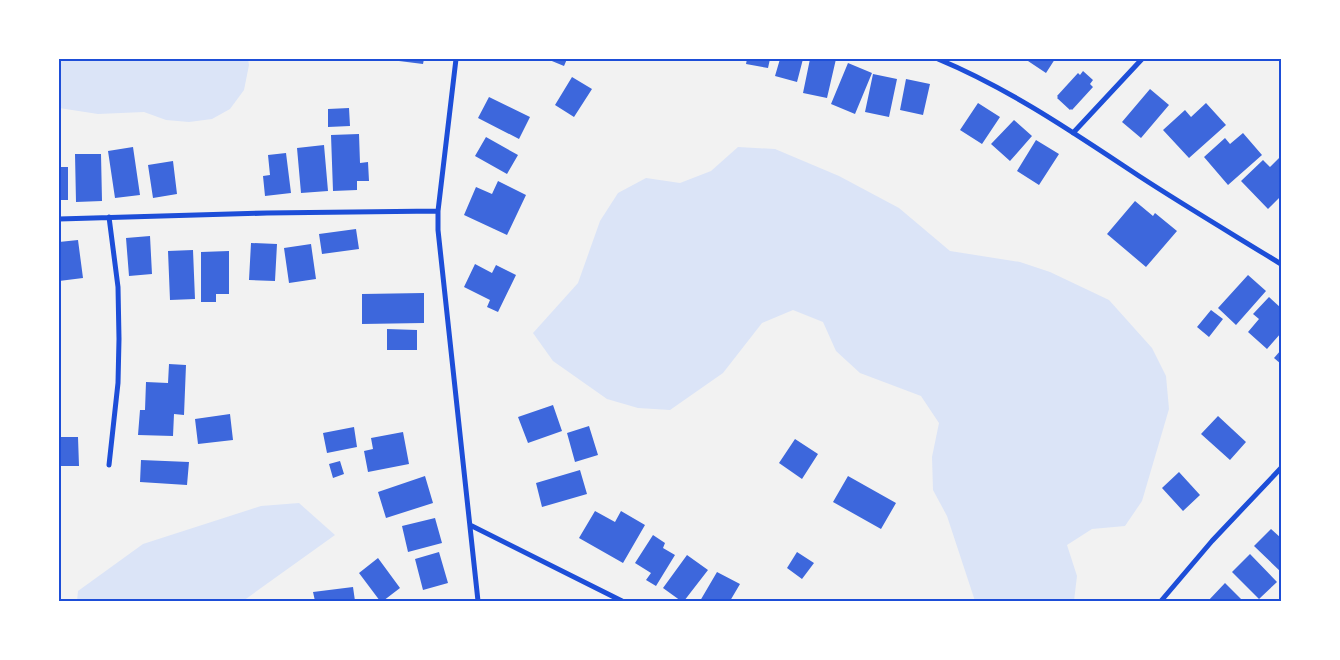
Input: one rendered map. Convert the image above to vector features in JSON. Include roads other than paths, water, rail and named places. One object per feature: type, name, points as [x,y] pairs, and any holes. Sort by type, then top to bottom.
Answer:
[{"type":"street","points":[[456,59],[438,211],[438,230],[478,601]]},
{"type":"street","points":[[938,59],[985,80],[1281,264]]},
{"type":"street","points":[[1072,133],[1142,59]]},
{"type":"street","points":[[59,219],[267,212],[438,211]]},
{"type":"street","points":[[109,217],[118,287],[119,339],[118,384],[109,465]]},
{"type":"street","points":[[1161,601],[1212,541],[1281,468]]},
{"type":"street","points":[[470,524],[622,601]]}]
